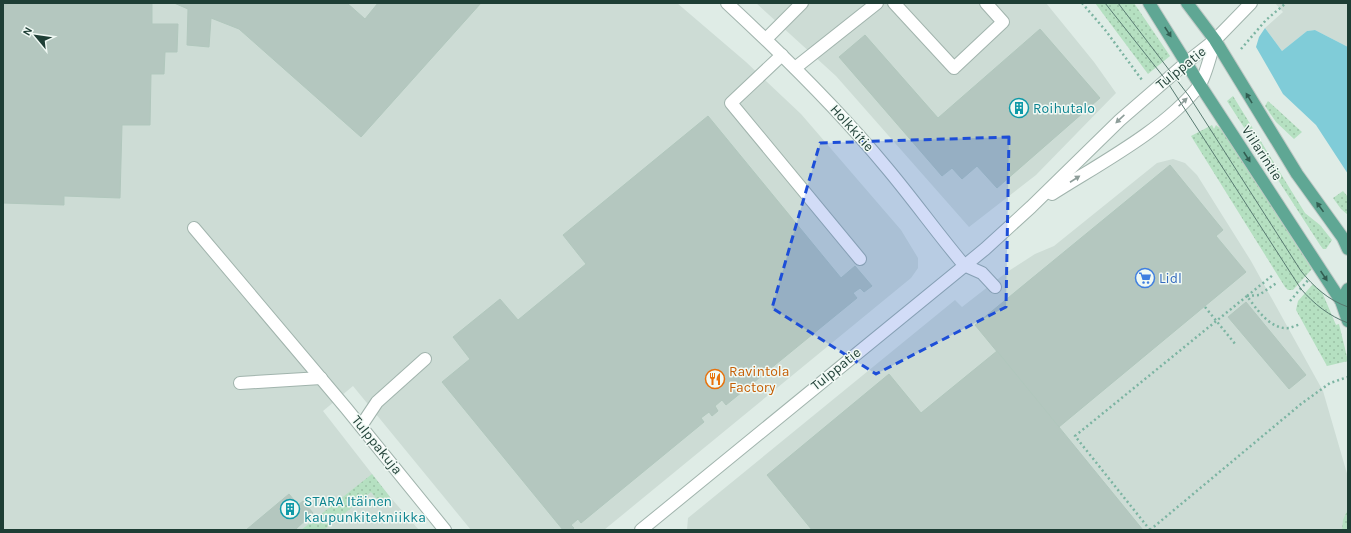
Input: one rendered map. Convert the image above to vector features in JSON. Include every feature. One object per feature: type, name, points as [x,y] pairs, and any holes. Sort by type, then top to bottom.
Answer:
[{"type":"main road","name":"Viilarintie","points":[[1149,3],[1200,85],[1344,301],[1348,321]]},
{"type":"main road","name":"Viilarintie","points":[[1187,3],[1215,40],[1292,167],[1343,238],[1348,249]]},
{"type":"main road","points":[[1344,301],[1348,289]]},
{"type":"street","name":"Holkkitie","points":[[727,3],[766,39],[851,127],[964,265]]},
{"type":"street","points":[[766,39],[802,3]]},
{"type":"street","points":[[795,68],[877,3]]},
{"type":"street","points":[[894,3],[954,68],[1003,22],[986,3]]},
{"type":"street","points":[[1215,40],[1251,3]]},
{"type":"street","name":"Tulppatie","points":[[640,530],[964,265],[1031,207],[1120,120],[1187,62],[1215,40]]},
{"type":"street","name":"Tulppatie","points":[[1031,207],[1145,135],[1165,118],[1200,85],[1215,40]]},
{"type":"street","points":[[782,55],[731,103],[860,259]]},
{"type":"street","name":"Tulppakuja","points":[[194,228],[338,398],[445,530]]},
{"type":"street","points":[[964,265],[982,273],[995,287]]},
{"type":"street","points":[[361,426],[377,402],[426,359]]},
{"type":"street","points":[[240,383],[321,378]]},
{"type":"path","points":[[1082,3],[1106,31],[1142,80]]},
{"type":"path","points":[[1241,49],[1266,20],[1286,3]]},
{"type":"path","points":[[1273,275],[1075,436],[1150,530],[1290,413],[1330,383],[1348,378]]},
{"type":"path","points":[[1247,296],[1259,295],[1278,282]]},
{"type":"path","points":[[1247,296],[1263,316],[1274,324],[1288,328],[1301,324]]},
{"type":"path","points":[[1205,307],[1236,345]]},
{"type":"path","points":[[1127,509],[1130,506]]},
{"type":"highlighted area","points":[[1009,137],[1006,307],[876,374],[772,308],[820,143]]},
{"type":"shaded area","points":[[3,3],[677,3],[746,62],[801,114],[901,230],[918,258],[918,268],[911,278],[604,530],[471,530],[353,386],[323,411],[390,497],[419,530],[3,530]]},
{"type":"shaded area","points":[[756,3],[1046,3],[1094,62],[1116,93],[1036,175],[969,227],[836,76]]},
{"type":"shaded area","points":[[1275,3],[1348,3],[1348,47],[1315,30],[1307,31],[1282,51],[1265,28],[1283,12]]},
{"type":"shaded area","points":[[1173,159],[1185,163],[1197,175],[1251,261],[1323,391],[1348,477],[1348,530],[687,530],[688,518],[955,300],[962,307],[1007,272],[1035,254],[1054,246],[1157,163]]},
{"type":"green space","points":[[1095,3],[1134,3],[1170,56],[1148,74]]},
{"type":"green space","points":[[1233,96],[1305,213],[1320,225],[1332,240],[1326,249],[1323,249],[1320,245],[1227,101]]},
{"type":"green space","points":[[1268,101],[1302,132],[1294,139],[1276,122],[1265,106]]},
{"type":"green space","points":[[1212,125],[1214,129],[1216,125],[1224,132],[1312,269],[1293,290],[1288,290],[1285,287],[1191,136]]},
{"type":"green space","points":[[1343,191],[1348,197],[1348,215],[1341,209],[1333,198]]},
{"type":"green space","points":[[1313,284],[1322,292],[1336,325],[1339,324],[1348,361],[1327,366],[1296,310],[1298,301]]},
{"type":"green space","points":[[372,474],[390,497],[381,504],[371,492],[324,530],[301,530]]},
{"type":"green space","points":[[1348,509],[1348,530],[1342,530],[1343,520]]},
{"type":"water","points":[[1265,28],[1282,51],[1307,31],[1315,30],[1348,47],[1348,174],[1316,125],[1283,94],[1256,47],[1259,37]]},
{"type":"building","points":[[3,3],[152,3],[152,24],[178,24],[177,52],[165,52],[164,74],[151,74],[150,125],[122,125],[120,198],[64,196],[64,205],[3,203]]},
{"type":"building","points":[[174,3],[347,3],[365,19],[378,3],[481,3],[361,137],[239,29],[211,18],[209,47],[187,45],[188,9]]},
{"type":"building","name":"Roihutalo","points":[[1040,29],[1100,98],[997,188],[977,166],[962,179],[952,168],[942,176],[839,57],[865,35],[938,118]]},
{"type":"building","points":[[708,116],[841,278],[855,266],[872,286],[864,292],[860,288],[853,293],[857,298],[726,405],[722,400],[715,406],[718,411],[712,416],[709,412],[701,418],[704,422],[581,523],[578,519],[571,525],[574,528],[572,530],[563,530],[442,382],[470,359],[453,337],[500,299],[518,320],[586,264],[563,235]]},
{"type":"building","points":[[1170,165],[1223,230],[1216,236],[1246,272],[1059,427],[975,325]]},
{"type":"building","points":[[1246,302],[1306,375],[1289,389],[1228,317]]},
{"type":"building","points":[[997,351],[1143,530],[812,530],[767,475],[889,374],[921,413]]},
{"type":"building","name":"STARA Itäinen kaupunkitekniikka","points":[[289,494],[298,505],[303,501],[313,513],[295,530],[246,530]]},
{"type":"tram line","points":[[1105,3],[1166,80],[1301,289],[1322,309],[1334,317],[1348,323]]},
{"type":"tram line","points":[[1118,3],[1189,96],[1301,271],[1322,292],[1334,301],[1348,307]]},
{"type":"place","name":"Roihutalo","points":[[1019,108]]},
{"type":"place","name":"Lidl","points":[[1145,278]]},
{"type":"place","name":"Ravintola Factory","points":[[715,379]]},
{"type":"place","name":"STARA Itäinen kaupunkitekniikka","points":[[290,509]]}]
